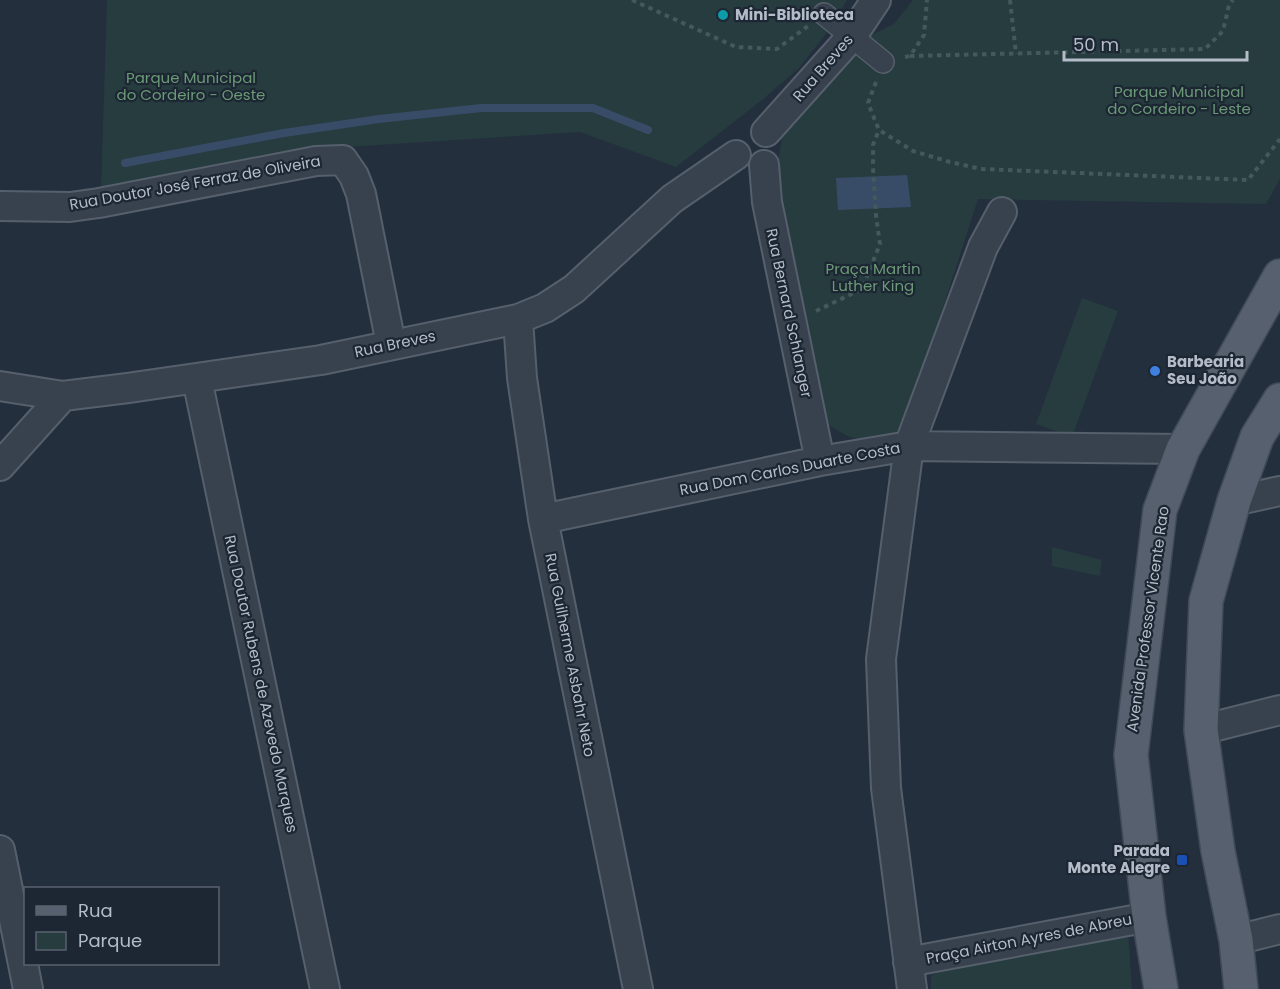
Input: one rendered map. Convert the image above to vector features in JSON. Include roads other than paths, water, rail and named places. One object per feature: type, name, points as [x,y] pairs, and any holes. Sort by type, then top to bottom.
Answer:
[{"type":"main road","name":"Avenida Professor Vicente Rao","points":[[1161,989],[1149,917],[1131,755],[1160,510],[1183,449],[1280,276]]},
{"type":"main road","points":[[1241,989],[1236,940],[1218,851],[1201,730],[1206,601],[1234,501],[1257,437],[1280,400]]},
{"type":"street","name":"Rua Breves","points":[[766,132],[852,36],[876,0]]},
{"type":"street","points":[[824,14],[884,62]]},
{"type":"street","points":[[754,128],[766,132],[770,136],[774,149],[772,155],[764,165],[757,167],[744,165],[736,155],[735,142],[742,132],[754,128]]},
{"type":"street","name":"Rua Breves","points":[[0,386],[63,396],[197,379],[315,361],[518,319],[545,308],[574,289],[672,199],[736,155]]},
{"type":"street","name":"Rua Doutor José Ferraz de Oliveira","points":[[0,206],[70,207],[316,161],[343,160],[354,176],[361,194],[391,344]]},
{"type":"street","name":"Rua Bernard Schlanger","points":[[764,165],[767,202],[820,460]]},
{"type":"street","points":[[910,975],[886,788],[881,659],[909,446],[983,247],[1002,212]]},
{"type":"street","name":"Rua Guilherme Asbahr Neto","points":[[518,319],[522,378],[543,519],[638,989]]},
{"type":"street","name":"Rua Doutor Rubens de Azevedo Marques","points":[[197,379],[325,989]]},
{"type":"street","points":[[0,466],[63,396]]},
{"type":"street","name":"Rua Dom Carlos Duarte Costa","points":[[543,519],[820,460],[909,446],[1183,449]]},
{"type":"street","points":[[1234,501],[1280,491]]},
{"type":"street","points":[[1201,730],[1280,710]]},
{"type":"street","points":[[0,850],[28,989]]},
{"type":"street","name":"Praça Airton Ayres de Abreu","points":[[910,975],[1149,917]]},
{"type":"street","points":[[1236,940],[1280,929]]},
{"type":"water","points":[[907,175],[911,207],[838,210],[836,178]]},
{"type":"waterway","points":[[125,163],[284,133],[379,119],[481,108],[593,108],[648,130]]},
{"type":"place","name":"Mini-Biblioteca","points":[[723,15]]},
{"type":"place","name":"Barbearia Seu João","points":[[1155,371]]},
{"type":"place","name":"Parada Monte Alegre","points":[[1182,860]]},
{"type":"park label","name":"Parque Municipal do Cordeiro - Oeste","points":[[191,86]]},
{"type":"park label","name":"Parque Municipal do Cordeiro - Leste","points":[[1179,100]]},
{"type":"park label","name":"Praça Martin Luther King","points":[[873,278]]}]
